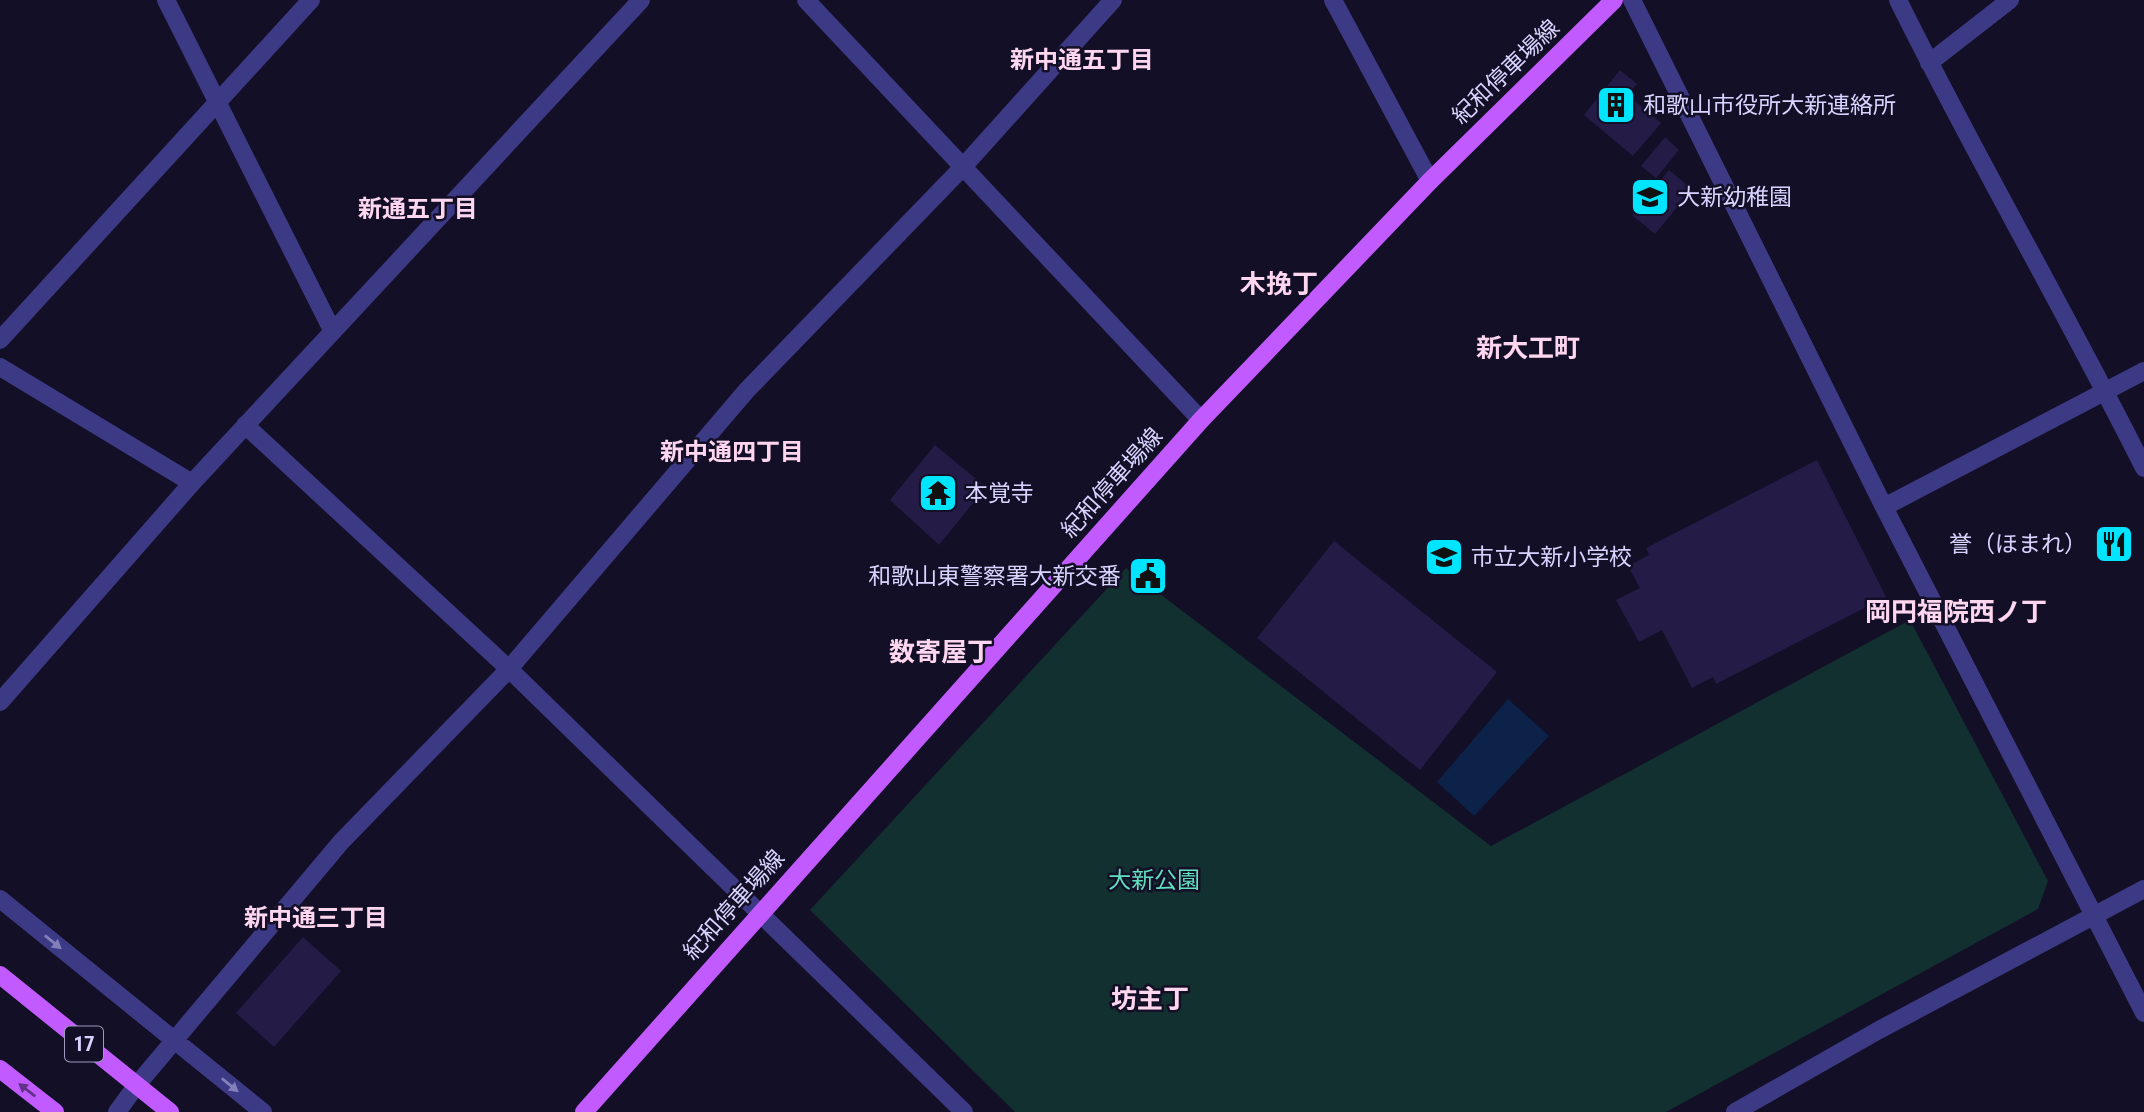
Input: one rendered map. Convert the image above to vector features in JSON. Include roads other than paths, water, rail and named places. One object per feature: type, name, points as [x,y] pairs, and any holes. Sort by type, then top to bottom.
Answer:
[{"type":"main road","name":"紀和停車場線","points":[[584,1112],[1201,420],[1430,181],[1614,0]]},
{"type":"main road","name":"17","points":[[0,975],[170,1112]]},
{"type":"main road","points":[[0,1069],[55,1112]]},
{"type":"street","points":[[166,0],[332,330]]},
{"type":"street","points":[[0,340],[311,0]]},
{"type":"street","points":[[0,702],[192,483],[641,0]]},
{"type":"street","points":[[806,0],[1201,420]]},
{"type":"street","points":[[117,1112],[174,1040],[341,842],[509,669],[747,390],[962,168],[1113,0]]},
{"type":"street","points":[[1333,0],[1430,181]]},
{"type":"street","points":[[1632,0],[1884,507],[2144,1013]]},
{"type":"street","points":[[1898,0],[2144,468]]},
{"type":"street","points":[[1929,63],[2010,0]]},
{"type":"street","points":[[0,367],[192,483]]},
{"type":"street","points":[[1884,507],[2144,371]]},
{"type":"street","points":[[245,425],[509,669],[964,1112]]},
{"type":"street","points":[[1735,1112],[1880,1030],[2144,889]]},
{"type":"street","points":[[0,899],[263,1112]]},
{"type":"water","points":[[1508,699],[1549,736],[1474,816],[1437,782]]},
{"type":"place","name":"和歌山市役所大新連絡所","points":[[1616,105]]},
{"type":"place","name":"大新幼稚園","points":[[1650,197]]},
{"type":"place","name":"本覚寺","points":[[938,493]]},
{"type":"place","name":"誉（ほまれ）","points":[[2114,544]]},
{"type":"place","name":"市立大新小学校","points":[[1444,557]]},
{"type":"place","name":"和歌山東警察署大新交番","points":[[1148,576]]},
{"type":"district","name":"新中通五丁目","points":[[1082,60]]},
{"type":"district","name":"新通五丁目","points":[[418,209]]},
{"type":"district","name":"木挽丁","points":[[1279,284]]},
{"type":"district","name":"新大工町","points":[[1528,348]]},
{"type":"district","name":"新中通四丁目","points":[[732,452]]},
{"type":"district","name":"岡円福院西ノ丁","points":[[1956,612]]},
{"type":"district","name":"数寄屋丁","points":[[941,652]]},
{"type":"district","name":"新中通三丁目","points":[[316,918]]},
{"type":"district","name":"坊主丁","points":[[1150,999]]},
{"type":"park label","name":"大新公園","points":[[1154,880]]}]
